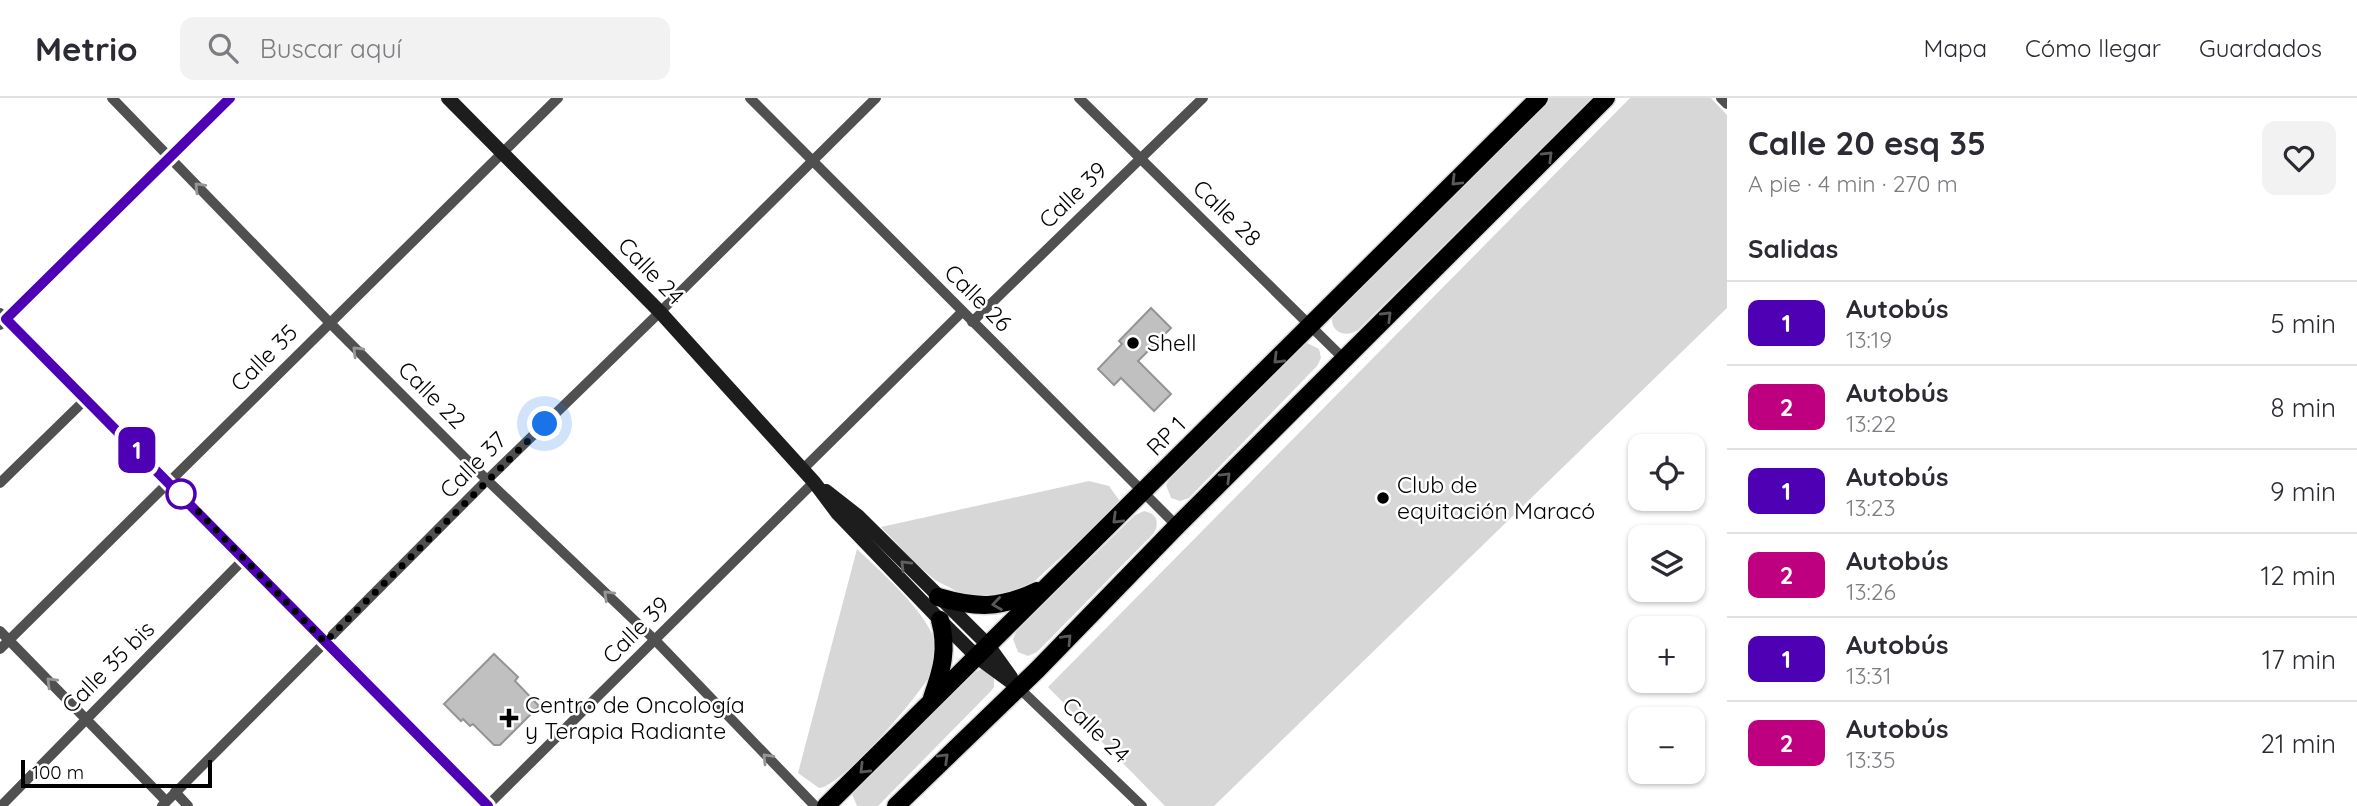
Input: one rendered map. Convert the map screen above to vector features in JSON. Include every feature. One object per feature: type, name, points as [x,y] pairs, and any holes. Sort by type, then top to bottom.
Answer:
[{"type":"main road","name":"RP 1","points":[[826,806],[1539,98]]},
{"type":"main road","points":[[895,806],[1018,687],[1606,98]]},
{"type":"main road","points":[[938,597],[968,606],[1005,603],[1022,598],[1052,582]]},
{"type":"main road","points":[[930,704],[941,674],[945,651],[940,620]]},
{"type":"street","name":"Calle 22","points":[[112,98],[330,323],[487,480],[655,640],[815,806]]},
{"type":"street","points":[[230,98],[2,319],[245,558],[488,806]]},
{"type":"street","name":"Calle 24","points":[[448,98],[660,312],[814,482],[838,514],[940,620],[982,651]]},
{"type":"street","name":"Calle 35","points":[[0,649],[558,98]]},
{"type":"street","name":"Calle 26","points":[[750,98],[1177,526]]},
{"type":"street","name":"Calle 37","points":[[164,804],[487,480],[876,98]]},
{"type":"street","name":"Calle 28","points":[[1079,98],[1344,359]]},
{"type":"street","name":"Calle 39","points":[[972,322],[1203,98]]},
{"type":"street","points":[[1721,98],[1727,104]]},
{"type":"street","points":[[802,470],[962,312]]},
{"type":"street","points":[[0,483],[86,399]]},
{"type":"street","name":"Calle 24","points":[[814,482],[844,503],[938,597],[982,651],[1142,806]]},
{"type":"street","name":"Calle 39","points":[[488,806],[814,482]]},
{"type":"street","name":"Calle 35 bis","points":[[1,806],[245,558]]},
{"type":"street","points":[[0,631],[88,718],[164,804]]},
{"type":"street","points":[[175,792],[188,806]]},
{"type":"shaded area","points":[[1549,98],[1592,98],[1358,330],[1346,334],[1336,330],[1332,321],[1335,309]]},
{"type":"shaded area","name":"Club de equitación Maracó","points":[[1630,98],[1711,98],[1727,115],[1727,308],[1214,806],[1165,806],[1048,687]]},
{"type":"shaded area","points":[[1307,343],[1319,349],[1321,358],[1317,366],[1189,498],[1180,501],[1171,498],[1166,485],[1171,477],[1299,347]]},
{"type":"shaded area","points":[[1089,481],[1109,486],[1119,500],[1117,506],[1027,588],[989,598],[964,595],[935,580],[881,527]]},
{"type":"shaded area","points":[[1144,511],[1156,519],[1154,533],[1037,652],[1028,656],[1018,652],[1013,639],[1017,630],[1135,515]]},
{"type":"shaded area","points":[[857,549],[924,619],[935,643],[934,659],[930,675],[896,720],[844,773],[819,788],[798,773]]},
{"type":"shaded area","points":[[982,669],[994,677],[991,691],[878,806],[857,806],[852,794],[857,785],[973,673]]},
{"type":"building","points":[[1151,308],[1171,328],[1138,361],[1171,394],[1154,411],[1121,378],[1114,385],[1098,369],[1122,344],[1119,341]]},
{"type":"building","points":[[494,654],[518,677],[515,681],[539,706],[500,745],[494,745],[473,724],[470,726],[463,719],[461,721],[444,704]]},
{"type":"bus line","name":"1","points":[[230,98],[6,319],[488,806]]},
{"type":"place","name":"Shell","points":[[1133,343]]},
{"type":"place","name":"Club de equitación Maracó","points":[[1383,498]]},
{"type":"place","name":"Centro de Oncología y Terapia Radiante","points":[[509,718]]},
{"type":"route","points":[[181,494],[325,642],[545,424]]}]
